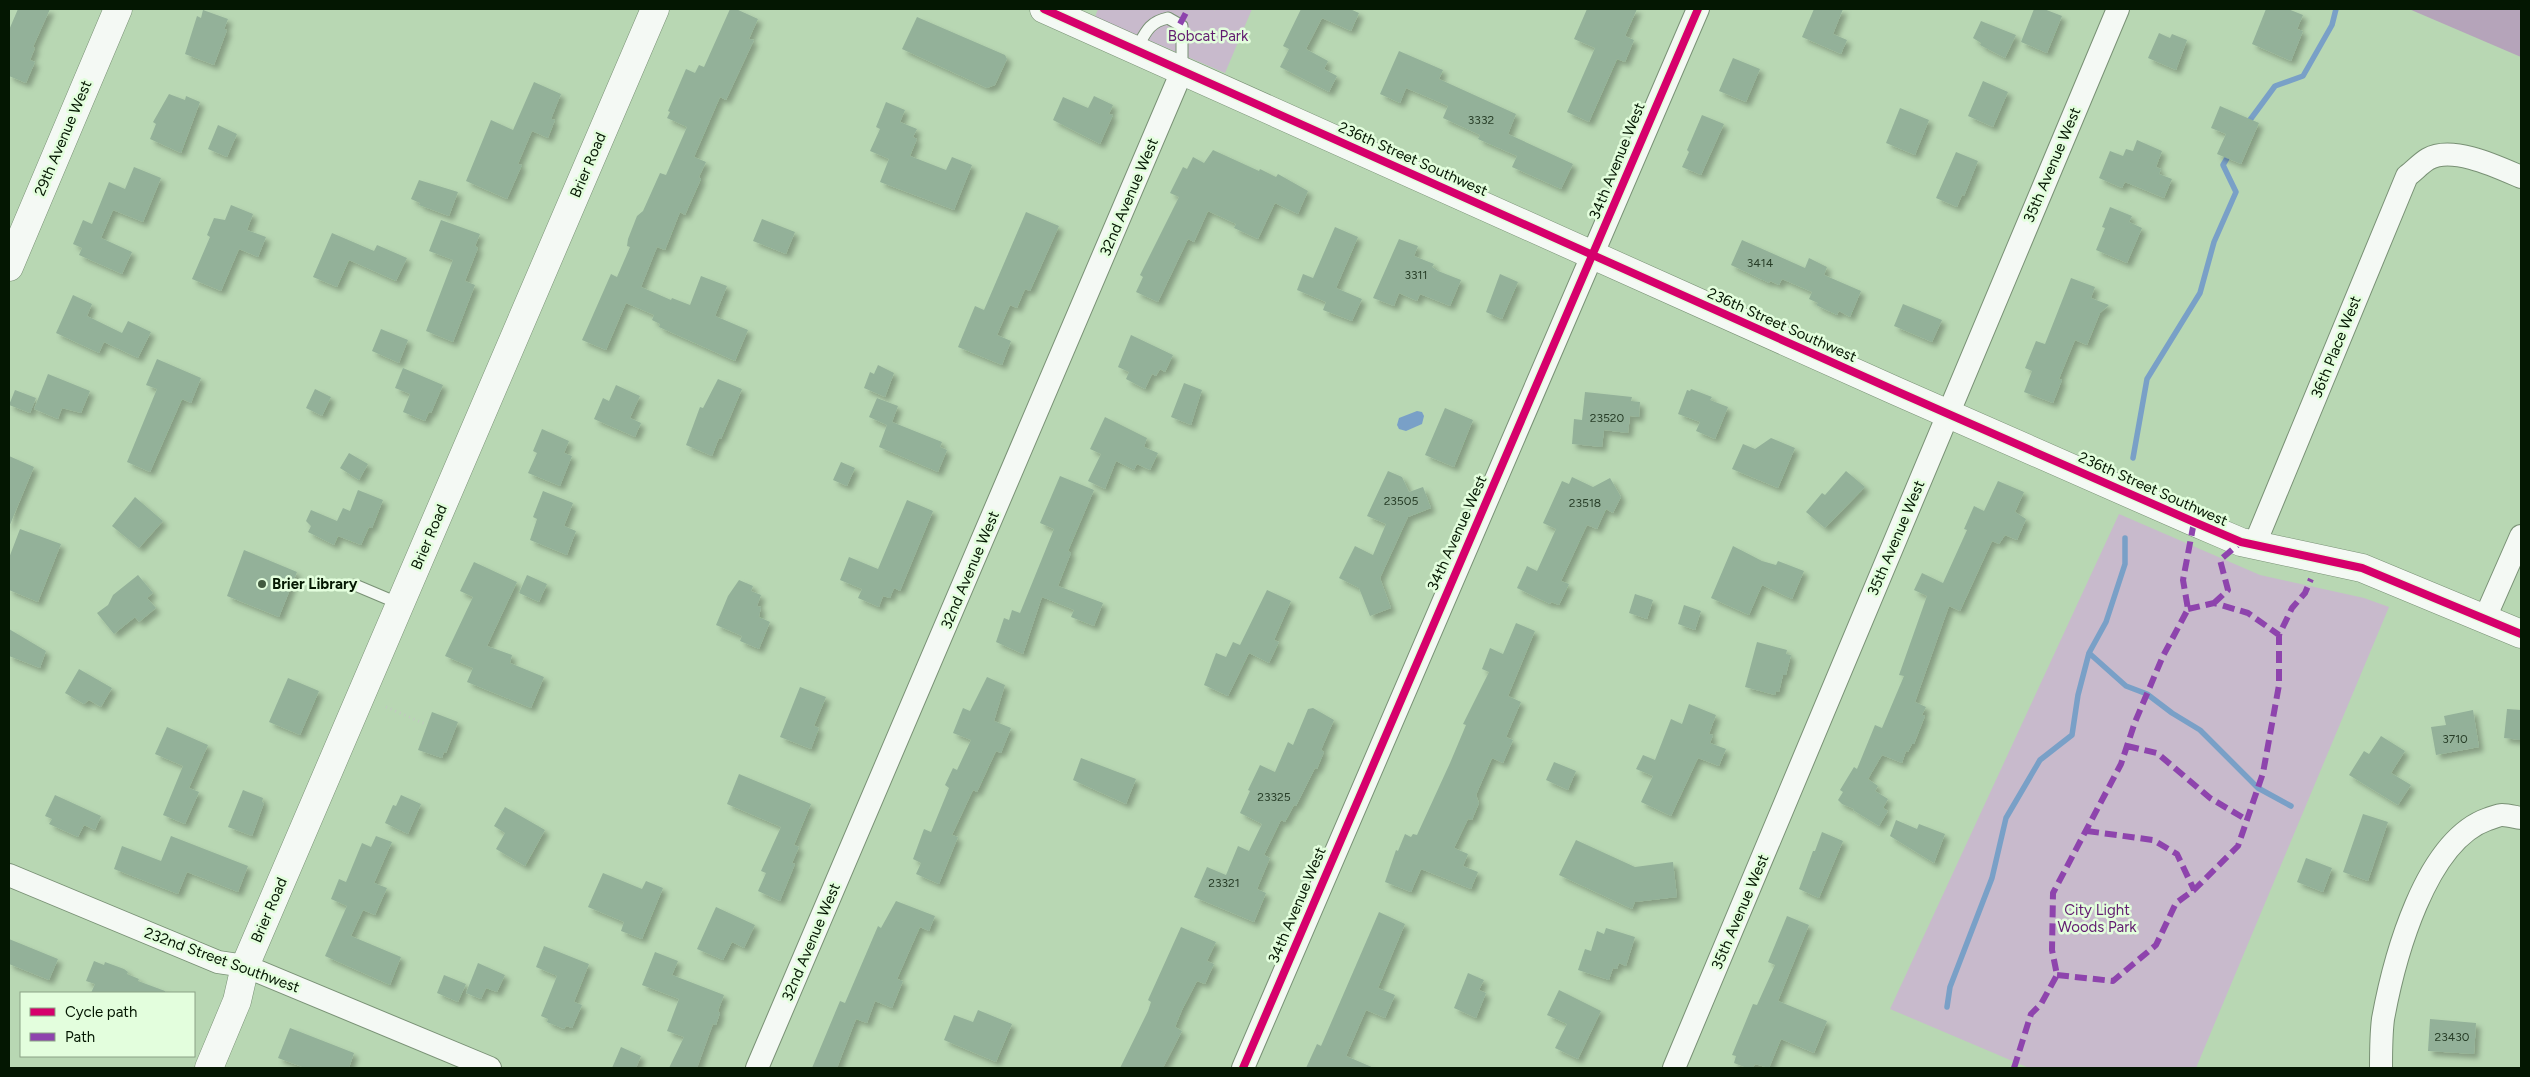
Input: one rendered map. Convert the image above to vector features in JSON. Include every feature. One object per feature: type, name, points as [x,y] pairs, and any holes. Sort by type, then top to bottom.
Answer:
[{"type":"street","name":"29th Avenue West","points":[[9,267],[118,9]]},
{"type":"street","name":"Brier Road","points":[[209,1068],[237,1001],[245,966],[655,9]]},
{"type":"street","name":"236th Street Southwest","points":[[1044,9],[1593,256],[2202,526],[2254,546],[2362,568],[2521,634]]},
{"type":"street","name":"34th Avenue West","points":[[1243,1068],[1411,672],[1593,256],[1642,135],[1698,9]]},
{"type":"street","name":"35th Avenue West","points":[[1674,1068],[2118,9]]},
{"type":"street","name":"32nd Avenue West","points":[[758,1068],[1182,71]]},
{"type":"street","name":"36th Place West","points":[[2254,546],[2407,176],[2429,158],[2454,154],[2490,163],[2521,177]]},
{"type":"street","points":[[2486,618],[2521,536]]},
{"type":"street","points":[[2381,1068],[2383,1021],[2400,949],[2423,889],[2450,846],[2474,824],[2501,815],[2521,818]]},
{"type":"street","name":"232nd Street Southwest","points":[[9,875],[218,962],[245,966],[490,1068]]},
{"type":"lane","points":[[1136,50],[1146,30],[1156,20],[1168,18],[1182,26],[1180,54],[1182,71]]},
{"type":"lane","points":[[355,585],[400,604]]},
{"type":"path","points":[[386,707],[425,724]]},
{"type":"green space","name":"Bobcat Park","points":[[1098,9],[1252,9],[1225,73],[1095,17]]},
{"type":"green space","name":"City Light Woods Park","points":[[2119,514],[2260,575],[2364,598],[2389,607],[2196,1068],[2029,1068],[1890,1009]]},
{"type":"shaded area","points":[[2409,9],[2521,9],[2521,57]]},
{"type":"water","points":[[1417,411],[1422,412],[1424,416],[1422,424],[1406,431],[1399,429],[1397,425],[1399,418]]},
{"type":"building","points":[[18,9],[50,9],[33,47],[35,48],[30,60],[35,62],[26,83],[9,76],[9,30]]},
{"type":"building","points":[[730,9],[736,9],[758,19],[749,39],[754,40],[726,100],[720,97],[694,157],[706,162],[699,177],[701,179],[685,215],[680,212],[665,250],[657,247],[641,287],[671,300],[672,298],[690,305],[701,276],[727,286],[715,316],[748,330],[735,361],[659,327],[660,324],[652,320],[654,315],[626,303],[606,350],[582,340],[611,274],[617,277],[630,247],[627,246],[628,239],[637,216],[643,211],[660,173],[666,175],[687,127],[667,118],[670,112],[668,111],[686,69],[695,73],[699,65],[704,67]]},
{"type":"building","points":[[1301,9],[1350,9],[1359,13],[1351,31],[1322,18],[1306,49],[1328,61],[1324,69],[1337,76],[1329,92],[1280,67],[1289,49],[1283,46]]},
{"type":"building","points":[[1587,9],[1637,9],[1625,36],[1634,40],[1625,62],[1617,59],[1589,122],[1567,112],[1595,48],[1574,39]]},
{"type":"building","points":[[1814,9],[1843,9],[1833,34],[1847,40],[1841,54],[1802,37]]},
{"type":"building","points":[[2034,9],[2044,9],[2062,16],[2047,53],[2021,42]]},
{"type":"building","points":[[2266,9],[2288,9],[2303,15],[2297,29],[2303,31],[2291,61],[2252,44]]},
{"type":"building","points":[[203,10],[228,19],[224,29],[227,30],[214,65],[185,54],[197,16],[201,18]]},
{"type":"building","points":[[917,17],[1005,55],[1007,59],[995,85],[987,88],[902,49]]},
{"type":"building","points":[[1981,21],[2016,35],[2005,58],[1980,45],[1981,43],[1973,38]]},
{"type":"building","points":[[2159,33],[2170,38],[2172,34],[2187,40],[2176,70],[2148,58]]},
{"type":"building","points":[[1399,51],[1443,70],[1439,79],[1516,114],[1508,134],[1573,164],[1561,189],[1512,167],[1517,156],[1478,139],[1480,135],[1443,118],[1448,106],[1406,88],[1400,103],[1380,94]]},
{"type":"building","points":[[1733,58],[1760,69],[1746,102],[1719,91]]},
{"type":"building","points":[[1983,81],[2008,92],[1993,127],[1968,116]]},
{"type":"building","points":[[534,82],[561,94],[551,119],[555,120],[548,138],[532,131],[518,164],[522,165],[507,199],[466,181],[491,120],[513,130]]},
{"type":"building","points":[[169,94],[185,100],[186,96],[200,102],[181,153],[150,139],[156,124],[153,122]]},
{"type":"building","points":[[1094,96],[1113,105],[1109,114],[1113,115],[1100,144],[1053,120],[1063,97],[1088,108]]},
{"type":"building","points":[[886,102],[905,110],[900,122],[917,129],[913,137],[917,139],[910,156],[946,170],[952,157],[972,165],[954,210],[880,182],[889,159],[870,151],[880,129],[876,127]]},
{"type":"building","points":[[2220,106],[2259,123],[2241,164],[2217,154],[2226,134],[2211,128]]},
{"type":"building","points":[[1900,108],[1929,120],[1915,155],[1886,143]]},
{"type":"building","points":[[1702,115],[1724,124],[1701,175],[1682,167]]},
{"type":"building","points":[[218,125],[237,134],[227,157],[208,149]]},
{"type":"building","points":[[2137,140],[2162,151],[2156,167],[2161,169],[2159,174],[2172,179],[2164,198],[2125,182],[2122,188],[2099,178],[2110,151],[2123,156],[2126,149],[2133,151]]},
{"type":"building","points":[[1213,150],[1259,171],[1260,169],[1276,177],[1278,174],[1308,191],[1298,214],[1275,203],[1258,239],[1234,228],[1236,224],[1208,211],[1194,242],[1188,239],[1158,302],[1136,292],[1143,277],[1140,275],[1179,197],[1170,193],[1183,167],[1187,169],[1193,157],[1204,163]]},
{"type":"building","points":[[1956,152],[1978,161],[1964,196],[1962,195],[1957,207],[1936,198]]},
{"type":"building","points":[[134,167],[161,178],[143,222],[113,210],[101,238],[132,252],[122,274],[79,255],[82,248],[73,244],[83,220],[92,224],[109,182],[125,189]]},
{"type":"building","points":[[419,180],[458,192],[449,216],[419,205],[420,203],[411,199]]},
{"type":"building","points":[[231,205],[253,214],[247,230],[266,237],[258,257],[239,249],[221,291],[192,279],[210,237],[207,235],[214,218],[225,220]]},
{"type":"building","points":[[2110,207],[2132,216],[2129,222],[2142,228],[2127,263],[2096,250],[2105,228],[2102,227]]},
{"type":"building","points":[[1026,212],[1059,226],[1030,291],[1025,289],[1017,308],[1010,305],[997,335],[1011,341],[1002,365],[958,347],[975,306],[984,310]]},
{"type":"building","points":[[762,219],[795,232],[786,254],[753,241]]},
{"type":"building","points":[[441,220],[480,234],[475,246],[478,248],[465,281],[475,285],[453,342],[426,331],[453,260],[429,251]]},
{"type":"building","points":[[1335,227],[1358,237],[1336,288],[1362,299],[1352,321],[1323,310],[1326,302],[1297,290],[1303,274],[1313,278]]},
{"type":"building","points":[[332,233],[374,251],[377,245],[407,258],[396,281],[349,260],[337,287],[313,277]]},
{"type":"building","points":[[1399,239],[1418,246],[1414,256],[1434,264],[1432,267],[1438,271],[1461,280],[1450,306],[1420,294],[1417,301],[1399,293],[1394,306],[1373,298]]},
{"type":"building","points":[[1742,240],[1805,268],[1809,258],[1827,267],[1824,275],[1861,291],[1850,317],[1839,311],[1837,315],[1816,305],[1818,303],[1809,299],[1812,292],[1782,279],[1779,285],[1770,281],[1769,283],[1731,265]]},
{"type":"building","points":[[1500,274],[1518,282],[1502,319],[1486,312]]},
{"type":"building","points":[[2071,278],[2095,287],[2091,298],[2109,305],[2100,313],[2087,345],[2075,340],[2059,379],[2062,380],[2053,403],[2024,392],[2032,371],[2025,368],[2036,341],[2045,344]]},
{"type":"building","points":[[73,295],[92,304],[87,316],[122,333],[128,321],[151,332],[138,358],[104,342],[99,353],[56,333]]},
{"type":"building","points":[[1903,304],[1942,320],[1932,342],[1894,326]]},
{"type":"building","points":[[381,329],[408,340],[399,363],[372,351]]},
{"type":"building","points":[[1131,335],[1173,355],[1165,372],[1160,369],[1156,376],[1152,374],[1145,389],[1126,379],[1129,372],[1118,367]]},
{"type":"building","points":[[157,359],[201,378],[191,403],[182,399],[150,472],[127,462],[157,389],[146,385]]},
{"type":"building","points":[[878,365],[894,373],[885,397],[864,388],[870,372],[874,374]]},
{"type":"building","points":[[403,368],[443,385],[431,413],[429,412],[425,421],[403,412],[410,394],[395,388]]},
{"type":"building","points":[[48,374],[90,391],[81,413],[62,408],[58,419],[34,409]]},
{"type":"building","points":[[718,379],[742,389],[712,456],[686,445],[700,407],[703,408]]},
{"type":"building","points":[[1184,383],[1202,390],[1191,425],[1171,417]]},
{"type":"building","points":[[616,385],[640,396],[630,418],[641,423],[635,437],[594,419],[603,398],[609,401]]},
{"type":"building","points":[[315,389],[331,397],[322,416],[306,408]]},
{"type":"building","points":[[1691,389],[1712,397],[1710,400],[1728,407],[1715,439],[1696,431],[1700,422],[1678,414],[1687,390],[1690,391]]},
{"type":"building","points":[[15,390],[36,398],[30,413],[9,405]]},
{"type":"building","points":[[1585,392],[1632,397],[1631,401],[1640,402],[1639,417],[1630,416],[1628,433],[1604,430],[1602,447],[1572,444],[1574,419],[1582,420]]},
{"type":"building","points":[[877,398],[898,406],[892,422],[942,442],[940,447],[947,450],[938,472],[879,447],[887,425],[869,417]]},
{"type":"building","points":[[1445,408],[1473,420],[1454,467],[1425,455]]},
{"type":"building","points":[[1105,417],[1147,438],[1144,447],[1158,453],[1150,470],[1137,464],[1134,470],[1116,461],[1105,489],[1088,481],[1101,454],[1090,449]]},
{"type":"building","points":[[542,429],[569,441],[564,453],[572,456],[560,486],[528,473],[537,453],[533,451]]},
{"type":"building","points":[[1771,438],[1795,448],[1778,488],[1732,469],[1743,444],[1755,449]]},
{"type":"building","points":[[349,453],[368,464],[359,480],[340,468]]},
{"type":"building","points":[[9,456],[34,467],[9,527]]},
{"type":"building","points":[[841,462],[855,468],[847,486],[833,480]]},
{"type":"building","points":[[1388,471],[1402,477],[1409,492],[1423,487],[1431,508],[1408,517],[1380,578],[1391,608],[1370,616],[1359,588],[1339,578],[1355,546],[1373,555],[1386,524],[1367,516]]},
{"type":"building","points":[[1846,471],[1865,487],[1825,528],[1806,512],[1822,493],[1825,495]]},
{"type":"building","points":[[1060,476],[1094,490],[1068,551],[1071,553],[1058,586],[1103,603],[1094,626],[1071,617],[1074,610],[1042,597],[1023,654],[996,642],[1004,618],[1009,620],[1012,610],[1020,613],[1054,529],[1040,523]]},
{"type":"building","points":[[1572,477],[1593,487],[1610,478],[1621,497],[1613,513],[1606,509],[1597,529],[1587,525],[1561,581],[1569,584],[1559,605],[1551,602],[1550,604],[1517,588],[1527,566],[1537,571],[1556,529],[1543,523],[1562,481],[1569,484]]},
{"type":"building","points":[[1998,481],[2024,492],[2015,512],[2026,519],[2017,540],[2005,535],[1999,544],[1992,541],[1960,611],[1949,606],[1915,702],[1926,707],[1922,715],[1925,716],[1914,744],[1912,744],[1908,752],[1906,751],[1902,763],[1882,755],[1868,779],[1878,786],[1875,791],[1888,799],[1883,808],[1888,811],[1879,826],[1854,809],[1842,804],[1838,800],[1843,792],[1840,790],[1854,767],[1857,769],[1875,725],[1882,728],[1904,676],[1899,675],[1927,596],[1914,590],[1922,573],[1943,583],[1967,530],[1964,529],[1974,506],[1984,511]]},
{"type":"building","points":[[358,490],[383,500],[372,528],[369,527],[361,545],[338,536],[334,545],[308,532],[311,526],[306,521],[311,510],[337,521],[343,508],[350,511]]},
{"type":"building","points":[[543,491],[573,503],[564,526],[576,531],[567,555],[530,540],[537,519],[533,517]]},
{"type":"building","points":[[135,497],[163,521],[139,548],[112,526]]},
{"type":"building","points":[[907,500],[933,511],[900,591],[894,588],[890,598],[883,596],[879,607],[858,598],[862,589],[840,580],[849,557],[878,569]]},
{"type":"building","points":[[20,529],[61,544],[38,602],[9,590],[9,558]]},
{"type":"building","points":[[1733,546],[1762,561],[1776,565],[1778,561],[1804,571],[1792,599],[1762,585],[1749,615],[1711,598]]},
{"type":"building","name":"Brier Library","points":[[244,550],[297,572],[279,617],[227,596]]},
{"type":"building","points":[[474,562],[517,582],[487,646],[512,655],[510,663],[544,677],[531,708],[467,682],[473,668],[445,656],[473,597],[460,591]]},
{"type":"building","points":[[138,575],[153,593],[147,598],[156,608],[139,622],[135,617],[114,634],[97,613],[108,605],[113,595]]},
{"type":"building","points":[[527,575],[547,584],[539,602],[519,593]]},
{"type":"building","points":[[739,580],[753,586],[751,591],[761,595],[757,606],[761,607],[759,617],[770,622],[759,649],[740,641],[742,636],[716,625],[728,596]]},
{"type":"building","points":[[1267,590],[1291,601],[1274,640],[1279,642],[1269,663],[1249,653],[1228,696],[1204,685],[1216,653],[1226,657],[1233,642],[1240,645]]},
{"type":"building","points":[[1635,594],[1653,600],[1647,619],[1629,613]]},
{"type":"building","points":[[1684,605],[1701,611],[1695,630],[1678,624]]},
{"type":"building","points":[[1516,623],[1535,631],[1508,696],[1521,702],[1506,737],[1513,740],[1503,763],[1492,758],[1476,795],[1479,803],[1472,820],[1468,819],[1454,848],[1468,854],[1463,866],[1478,872],[1471,889],[1421,869],[1411,892],[1385,882],[1396,850],[1398,851],[1405,834],[1411,837],[1413,834],[1417,835],[1450,763],[1466,725],[1463,724],[1489,672],[1482,669],[1490,648],[1503,654]]},
{"type":"building","points":[[9,629],[46,651],[40,668],[9,656]]},
{"type":"building","points":[[1757,642],[1787,650],[1786,654],[1791,655],[1786,675],[1783,675],[1779,692],[1776,691],[1775,695],[1745,687]]},
{"type":"building","points":[[79,669],[112,688],[101,707],[89,700],[84,704],[65,693]]},
{"type":"building","points":[[987,677],[1005,685],[994,721],[1011,728],[1001,753],[996,751],[977,792],[973,790],[952,835],[958,837],[939,884],[916,874],[921,863],[913,859],[924,829],[931,832],[949,788],[945,785],[953,768],[957,770],[971,740],[953,733],[963,708],[970,711]]},
{"type":"building","points":[[288,678],[319,691],[300,735],[269,722]]},
{"type":"building","points":[[800,687],[826,697],[814,726],[819,728],[811,749],[780,737]]},
{"type":"building","points":[[1689,704],[1716,715],[1709,734],[1713,735],[1710,743],[1726,749],[1719,766],[1698,758],[1671,816],[1641,802],[1653,776],[1636,769],[1643,755],[1655,760],[1671,719],[1682,724]]},
{"type":"building","points":[[1313,708],[1334,720],[1321,750],[1324,752],[1317,769],[1315,768],[1296,806],[1294,805],[1285,822],[1281,820],[1264,855],[1270,858],[1257,889],[1266,893],[1254,922],[1194,897],[1207,867],[1226,875],[1238,846],[1249,851],[1262,824],[1240,813],[1250,791],[1248,790],[1260,765],[1275,772],[1288,742],[1293,745],[1308,709]]},
{"type":"building","points":[[2507,709],[2521,710],[2521,740],[2504,738]]},
{"type":"building","points":[[2473,710],[2479,747],[2436,755],[2431,727],[2446,725],[2444,716]]},
{"type":"building","points":[[432,712],[458,722],[446,753],[444,752],[442,758],[418,750]]},
{"type":"building","points":[[167,727],[208,745],[189,788],[199,792],[185,824],[163,815],[183,766],[155,754]]},
{"type":"building","points":[[2381,736],[2405,751],[2391,773],[2411,785],[2398,805],[2349,775],[2364,751],[2369,754]]},
{"type":"building","points":[[1081,758],[1136,779],[1126,804],[1073,780]]},
{"type":"building","points":[[1554,762],[1576,771],[1568,790],[1546,780]]},
{"type":"building","points":[[739,774],[811,804],[794,845],[799,847],[792,863],[795,864],[780,901],[758,891],[766,873],[761,871],[781,827],[727,804]]},
{"type":"building","points":[[243,790],[263,798],[262,802],[264,803],[252,836],[228,827]]},
{"type":"building","points":[[55,795],[101,816],[95,830],[84,825],[78,837],[49,824],[52,819],[45,816]]},
{"type":"building","points":[[401,795],[421,804],[408,834],[385,823],[393,805],[396,806]]},
{"type":"building","points":[[505,807],[545,830],[525,866],[496,849],[505,833],[494,826]]},
{"type":"building","points":[[2363,814],[2388,822],[2368,881],[2343,872]]},
{"type":"building","points":[[1896,820],[1917,829],[1919,824],[1945,834],[1934,863],[1890,836]]},
{"type":"building","points":[[1822,832],[1843,841],[1819,898],[1799,889]]},
{"type":"building","points":[[171,836],[248,866],[238,892],[187,872],[178,894],[114,869],[122,846],[161,861]]},
{"type":"building","points":[[376,836],[392,842],[374,883],[387,888],[375,915],[363,910],[351,936],[401,957],[390,985],[325,956],[347,906],[331,899],[339,879],[346,882],[362,843],[371,847]]},
{"type":"building","points":[[1576,840],[1635,867],[1673,862],[1677,897],[1635,902],[1632,909],[1559,875]]},
{"type":"building","points":[[2306,858],[2332,868],[2323,892],[2297,882]]},
{"type":"building","points":[[603,873],[642,889],[646,881],[663,888],[642,939],[621,931],[624,922],[588,907]]},
{"type":"building","points":[[896,901],[935,916],[929,931],[920,927],[897,979],[903,981],[892,1008],[875,1001],[867,1023],[856,1019],[837,1068],[812,1068],[840,1001],[845,1003],[878,926],[881,928]]},
{"type":"building","points":[[716,907],[755,925],[744,948],[732,942],[723,960],[697,949]]},
{"type":"building","points":[[1379,912],[1405,924],[1378,988],[1395,995],[1385,1018],[1366,1010],[1346,1056],[1374,1068],[1306,1068],[1317,1044],[1321,1046]]},
{"type":"building","points":[[1787,916],[1809,925],[1778,1001],[1827,1021],[1814,1053],[1781,1039],[1769,1068],[1755,1064],[1753,1068],[1747,1068],[1734,1063],[1736,1056],[1732,1055],[1753,1004],[1757,1005],[1775,965],[1768,962]]},
{"type":"building","points":[[1181,927],[1216,942],[1207,961],[1214,964],[1205,984],[1197,981],[1182,1010],[1175,1027],[1182,1031],[1163,1068],[1120,1068],[1148,1011],[1151,1002],[1148,1000]]},
{"type":"building","points":[[1606,928],[1635,937],[1626,966],[1619,963],[1617,969],[1613,968],[1609,980],[1578,970],[1585,949],[1591,951],[1597,931],[1604,934]]},
{"type":"building","points":[[9,939],[58,959],[49,980],[9,964]]},
{"type":"building","points":[[544,946],[589,964],[574,1002],[582,1005],[572,1028],[566,1026],[564,1029],[547,1022],[548,1019],[541,1016],[557,976],[536,967]]},
{"type":"building","points":[[655,952],[678,961],[672,975],[724,995],[718,1011],[720,1013],[716,1025],[713,1024],[697,1068],[669,1068],[684,1037],[667,1031],[679,999],[642,985]]},
{"type":"building","points":[[94,961],[104,965],[105,962],[124,969],[128,972],[127,974],[139,979],[138,981],[165,992],[91,992],[95,984],[86,981]]},
{"type":"building","points":[[478,963],[505,975],[497,992],[486,988],[481,999],[466,993]]},
{"type":"building","points":[[1468,973],[1484,980],[1479,990],[1486,993],[1476,1018],[1454,1008]]},
{"type":"building","points":[[444,975],[466,984],[458,1002],[437,993]]},
{"type":"building","points":[[1559,990],[1601,1011],[1578,1059],[1555,1048],[1567,1024],[1547,1015]]},
{"type":"building","points":[[978,1010],[1012,1024],[996,1062],[944,1040],[954,1015],[973,1022]]},
{"type":"building","points":[[2430,1019],[2476,1023],[2474,1054],[2428,1051]]},
{"type":"building","points":[[290,1028],[354,1053],[349,1068],[305,1068],[278,1058]]},
{"type":"building","points":[[621,1047],[641,1056],[636,1068],[612,1068]]},
{"type":"waterway","points":[[2247,124],[2275,86],[2303,76],[2332,25],[2336,9]]},
{"type":"waterway","points":[[2133,458],[2147,379],[2200,293],[2214,242],[2236,192],[2223,165],[2230,153]]},
{"type":"waterway","points":[[1947,1007],[1950,987],[1992,878],[2006,818],[2040,760],[2072,735],[2078,695],[2089,653],[2106,622],[2125,564],[2125,538]]},
{"type":"waterway","points":[[2089,653],[2126,686],[2147,694],[2172,713],[2200,730],[2258,788],[2291,806]]},
{"type":"marked path","points":[[1180,24],[1188,9]]},
{"type":"marked path","points":[[2014,1068],[2031,1014],[2041,1004],[2057,975],[2052,950],[2053,893],[2121,764],[2135,722],[2163,656],[2188,609],[2183,580],[2194,522]]},
{"type":"marked path","points":[[2214,603],[2228,590],[2220,560],[2241,542]]},
{"type":"marked path","points":[[2057,975],[2113,981],[2156,945],[2176,903],[2194,890],[2238,846],[2263,773],[2279,685],[2279,635],[2292,608],[2305,593],[2311,579]]},
{"type":"marked path","points":[[2188,609],[2214,603],[2248,613],[2279,635]]},
{"type":"marked path","points":[[2127,746],[2157,753],[2210,798],[2247,820]]},
{"type":"marked path","points":[[2087,831],[2153,840],[2177,854],[2194,890]]},
{"type":"cycle path","points":[[1044,9],[1896,391],[2241,542],[2362,568],[2521,634]]},
{"type":"cycle path","points":[[1243,1068],[1698,9]]},
{"type":"place","name":"Brier Library","points":[[262,584]]}]
